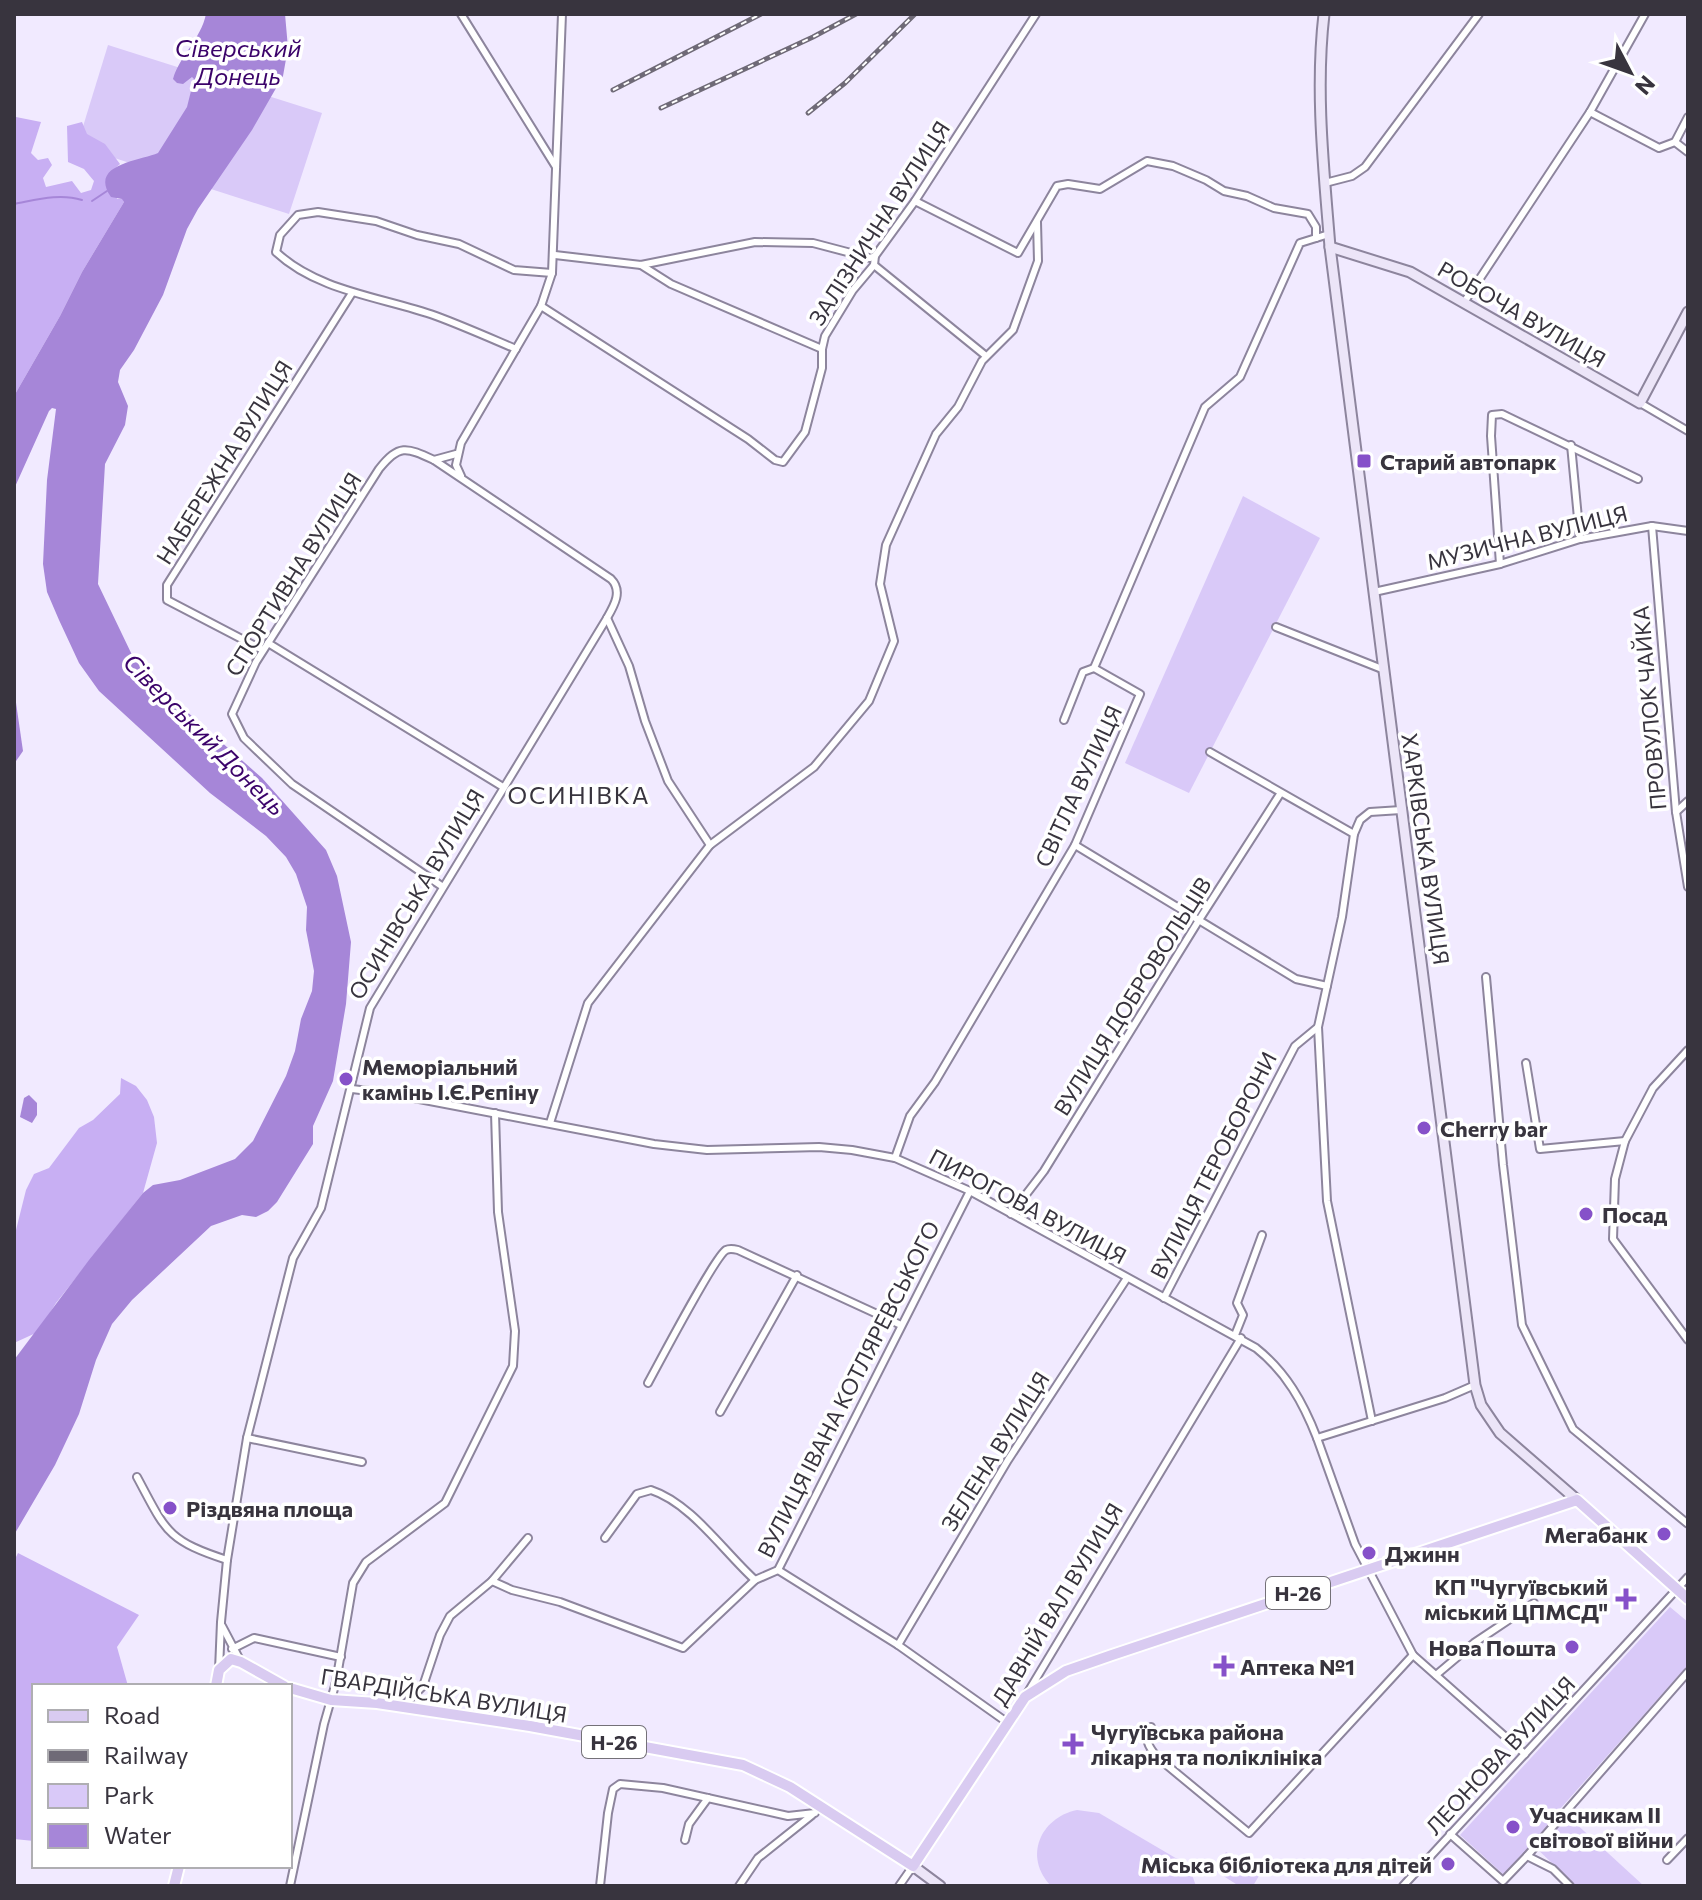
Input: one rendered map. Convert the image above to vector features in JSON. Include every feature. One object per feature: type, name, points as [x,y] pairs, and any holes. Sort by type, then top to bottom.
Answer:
[{"type":"main road","name":"Н-26","points":[[1025,1697],[1066,1671],[1577,1500]]},
{"type":"main road","name":"ХАРКІВСЬКА ВУЛИЦЯ","points":[[1577,1500],[1688,1599]]},
{"type":"main road","points":[[219,1670],[231,1659],[280,1684]]},
{"type":"main road","name":"ОСИНІВСЬКА ВУЛИЦЯ","points":[[216,1684],[219,1670]]},
{"type":"main road","name":"ГВАРДІЙСЬКА ВУЛИЦЯ","points":[[292,1689],[331,1700],[403,1706],[726,1761],[775,1778],[818,1811],[913,1866]]},
{"type":"main road","name":"ДАВНІЙ ВАЛ ВУЛИЦЯ","points":[[913,1866],[1025,1697]]},
{"type":"street","points":[[461,14],[556,167]]},
{"type":"street","points":[[464,480],[456,465],[456,454],[541,306],[552,273],[562,14]]},
{"type":"street","name":"ЗАЛІЗНИЧНА ВУЛИЦЯ","points":[[541,306],[780,463],[789,456],[805,432],[822,368],[825,336],[1036,14]]},
{"type":"street","name":"ХАРКІВСЬКА ВУЛИЦЯ","points":[[1324,14],[1322,92],[1330,247],[1475,1385],[1481,1405],[1500,1433],[1577,1500]]},
{"type":"street","points":[[1325,183],[1352,176],[1365,167],[1479,14]]},
{"type":"street","points":[[1465,301],[1590,112],[1645,14]]},
{"type":"street","points":[[1590,112],[1659,148],[1675,142],[1688,117]]},
{"type":"street","points":[[1675,142],[1688,152]]},
{"type":"street","points":[[915,201],[1018,253],[1057,186],[1068,184],[1100,189],[1147,161],[1173,166],[1224,191],[1247,196],[1274,208],[1308,214],[1316,227],[1316,238]]},
{"type":"street","points":[[516,349],[435,316],[352,293],[286,262],[276,252],[280,235],[298,215],[318,212],[376,221],[417,235],[459,244],[514,270],[552,273]]},
{"type":"street","points":[[550,1123],[588,1003],[710,845],[814,767],[869,701],[894,641],[880,584],[886,545],[936,434],[958,407],[986,356],[1013,330],[1038,261],[1037,222]]},
{"type":"street","points":[[1064,720],[1083,672],[1094,668],[1205,407],[1240,377],[1300,243],[1329,234]]},
{"type":"street","points":[[555,255],[641,265],[755,242],[813,243],[870,258],[875,256]]},
{"type":"street","name":"РОБОЧА ВУЛИЦЯ","points":[[1330,247],[1410,272],[1688,431]]},
{"type":"street","points":[[641,265],[671,284],[822,349]]},
{"type":"street","points":[[874,265],[986,356]]},
{"type":"street","name":"НАБЕРЕЖНА ВУЛИЦЯ","points":[[352,293],[167,585],[167,600],[266,647],[503,787]]},
{"type":"street","points":[[1640,403],[1688,312]]},
{"type":"street","points":[[1500,564],[1492,415],[1502,414],[1638,479]]},
{"type":"street","points":[[1571,445],[1580,539]]},
{"type":"street","name":"СПОРТИВНА ВУЛИЦЯ","points":[[443,887],[292,784],[244,738],[232,714],[247,680],[387,459],[404,449],[434,460],[611,579]]},
{"type":"street","points":[[434,460],[456,454]]},
{"type":"street","name":"МУЗИЧНА ВУЛИЦЯ","points":[[1374,592],[1500,564],[1580,539],[1652,526],[1688,531]]},
{"type":"street","name":"ПРОВУЛОК ЧАЙКА","points":[[1652,526],[1676,812],[1688,887]]},
{"type":"street","name":"ОСИНІВСЬКА ВУЛИЦЯ","points":[[219,1670],[227,1560],[247,1438],[293,1258],[321,1208],[370,1008],[607,618],[617,590],[611,579]]},
{"type":"street","points":[[607,618],[629,666],[645,721],[668,781],[710,845]]},
{"type":"street","points":[[1276,627],[1382,669]]},
{"type":"street","name":"СВІТЛА ВУЛИЦЯ","points":[[895,1158],[910,1116],[935,1082],[1075,845],[1140,694],[1094,668]]},
{"type":"street","points":[[1210,752],[1354,834]]},
{"type":"street","name":"ВУЛИЦЯ ДОБРОВОЛЬЦІВ","points":[[1011,1214],[1044,1171],[1280,794]]},
{"type":"street","points":[[1676,812],[1688,801]]},
{"type":"street","points":[[1372,1421],[1327,1201],[1318,1027],[1342,917],[1354,834],[1360,820],[1370,812],[1401,810]]},
{"type":"street","points":[[1075,845],[1296,979],[1327,986]]},
{"type":"street","points":[[1486,977],[1503,1165],[1522,1325],[1573,1429],[1688,1524]]},
{"type":"street","name":"ВУЛИЦЯ ТЕРОБОРОНИ","points":[[1164,1298],[1295,1046],[1318,1027]]},
{"type":"street","points":[[1688,1050],[1653,1088],[1625,1141],[1615,1179],[1613,1239],[1688,1340]]},
{"type":"street","points":[[1526,1063],[1540,1149],[1625,1141]]},
{"type":"street","name":"ПИРОГОВА ВУЛИЦЯ","points":[[352,1089],[654,1144],[707,1150],[819,1147],[852,1150],[895,1158],[970,1191],[1238,1337],[1271,1360],[1307,1412],[1355,1544],[1413,1655]]},
{"type":"street","points":[[290,1886],[341,1657],[353,1583],[366,1562],[445,1503],[513,1366],[515,1331],[498,1212],[495,1113]]},
{"type":"street","name":"ВУЛИЦЯ ІВАНА КОТЛЯРЕВСЬКОГО","points":[[492,1581],[512,1590],[560,1602],[683,1648],[755,1580],[778,1570],[970,1191]]},
{"type":"street","points":[[1238,1337],[1243,1315],[1237,1303],[1262,1235]]},
{"type":"street","points":[[648,1383],[723,1252],[728,1249],[738,1250],[797,1275],[901,1325]]},
{"type":"street","points":[[720,1412],[797,1275]]},
{"type":"street","name":"ЗЕЛЕНА ВУЛИЦЯ","points":[[898,1645],[1008,1460],[1127,1278]]},
{"type":"street","name":"ДАВНІЙ ВАЛ ВУЛИЦЯ","points":[[1025,1697],[1238,1337]]},
{"type":"street","points":[[1317,1438],[1445,1398],[1475,1385]]},
{"type":"street","points":[[247,1438],[362,1462]]},
{"type":"street","points":[[137,1477],[170,1534],[196,1550],[227,1560]]},
{"type":"street","points":[[605,1538],[637,1494],[651,1490],[673,1501],[755,1580]]},
{"type":"street","points":[[403,1706],[423,1686],[440,1635],[450,1616],[492,1581],[528,1538]]},
{"type":"street","points":[[778,1570],[898,1645],[1008,1723]]},
{"type":"street","name":"ЛЕОНОВА ВУЛИЦЯ","points":[[1403,1886],[1688,1577]]},
{"type":"street","points":[[1436,1675],[1474,1643],[1534,1603]]},
{"type":"street","points":[[221,1622],[241,1662]]},
{"type":"street","points":[[232,1649],[254,1638],[341,1657]]},
{"type":"street","points":[[1151,1727],[1146,1737],[1147,1743],[1157,1757],[1249,1833],[1413,1655],[1525,1754]]},
{"type":"street","points":[[1450,1834],[1503,1881],[1688,1672]]},
{"type":"street","points":[[600,1886],[608,1813],[613,1789],[620,1784],[663,1788],[788,1816],[818,1811]]},
{"type":"street","points":[[685,1840],[689,1824],[708,1798]]},
{"type":"street","points":[[739,1886],[758,1858],[818,1811]]},
{"type":"street","points":[[1667,1860],[1688,1838]]},
{"type":"street","points":[[1527,1856],[1553,1869],[1570,1886]]},
{"type":"street","name":"ДАВНІЙ ВАЛ ВУЛИЦЯ","points":[[899,1886],[913,1866]]},
{"type":"street","name":"ГВАРДІЙСЬКА ВУЛИЦЯ","points":[[913,1866],[940,1886]]},
{"type":"green space","points":[[108,45],[322,113],[289,214],[77,146]]},
{"type":"green space","points":[[1243,496],[1320,538],[1189,793],[1125,763]]},
{"type":"green space","points":[[1670,1607],[1688,1622],[1688,1665],[1560,1809],[1644,1886],[1576,1886],[1533,1845],[1503,1874],[1460,1835]]},
{"type":"green space","points":[[1077,1810],[1099,1813],[1179,1860],[1191,1872],[1196,1886],[1051,1886],[1038,1863],[1040,1840],[1053,1821]]},
{"type":"green space","points":[[1226,1852],[1260,1874],[1253,1886],[1239,1886],[1214,1870]]},
{"type":"shaded area","points":[[16,117],[41,122],[31,153],[38,160],[48,158],[52,165],[43,178],[46,187],[72,181],[81,193],[91,190],[94,181],[84,169],[68,162],[67,126],[82,122],[87,134],[105,144],[120,164],[112,171],[117,199],[124,202],[14,396]]},
{"type":"shaded area","points":[[121,1078],[136,1086],[147,1100],[154,1117],[157,1143],[143,1193],[56,1303],[38,1332],[14,1343],[14,1238],[26,1190],[34,1174],[49,1168],[79,1128],[93,1120],[120,1094]]},
{"type":"shaded area","points":[[18,1553],[139,1615],[117,1647],[127,1684],[32,1684],[32,1841],[14,1839],[14,1561]]},
{"type":"water","name":"Сіверський Донець","points":[[206,14],[285,14],[288,48],[283,76],[252,130],[198,209],[187,229],[163,295],[120,370],[118,382],[128,406],[125,425],[105,464],[98,584],[133,657],[185,710],[262,778],[326,850],[337,876],[351,942],[346,1004],[333,1081],[313,1126],[313,1144],[277,1202],[256,1217],[242,1215],[211,1226],[132,1300],[112,1324],[96,1360],[79,1414],[55,1465],[14,1535],[14,1360],[143,1193],[153,1185],[180,1180],[235,1159],[253,1141],[286,1076],[312,991],[314,971],[306,930],[307,907],[296,874],[286,857],[266,836],[210,793],[99,691],[79,663],[59,620],[47,592],[43,564],[47,480],[56,409],[49,411],[14,489],[14,396],[124,202],[111,197],[106,177],[119,166],[158,153],[187,107],[194,79],[192,77],[183,84],[173,79]]},
{"type":"water","points":[[14,689],[23,751],[14,764]]},
{"type":"water","points":[[29,1095],[37,1103],[37,1115],[32,1123],[20,1117],[24,1098]]},
{"type":"waterway","points":[[92,201],[107,191]]},
{"type":"waterway","points":[[14,204],[56,197],[82,200]]},
{"type":"railway","points":[[613,90],[761,14]]},
{"type":"railway","points":[[661,108],[856,14]]},
{"type":"railway","points":[[808,113],[845,83],[915,14]]},
{"type":"place","name":"Старий автопарк","points":[[1364,461]]},
{"type":"place","name":"Меморіальний камінь І.Є.Рєпіну","points":[[346,1079]]},
{"type":"place","name":"Cherry bar","points":[[1424,1128]]},
{"type":"place","name":"Посад","points":[[1586,1214]]},
{"type":"place","name":"Різдвяна площа","points":[[170,1508]]},
{"type":"place","name":"Мегабанк","points":[[1664,1534]]},
{"type":"place","name":"Джинн","points":[[1369,1553]]},
{"type":"place","name":"КП \"Чугуївський міський ЦПМСД\"","points":[[1626,1599]]},
{"type":"place","name":"Нова Пошта","points":[[1572,1647]]},
{"type":"place","name":"Аптека №1","points":[[1224,1666]]},
{"type":"place","name":"Чугуївська района лікарня та поліклініка","points":[[1073,1744]]},
{"type":"place","name":"Учасникам II світової війни","points":[[1513,1827]]},
{"type":"place","name":"Міська бібліотека для дітей","points":[[1448,1864]]},
{"type":"district","name":"ОСИНІВКА","points":[[579,794]]}]
